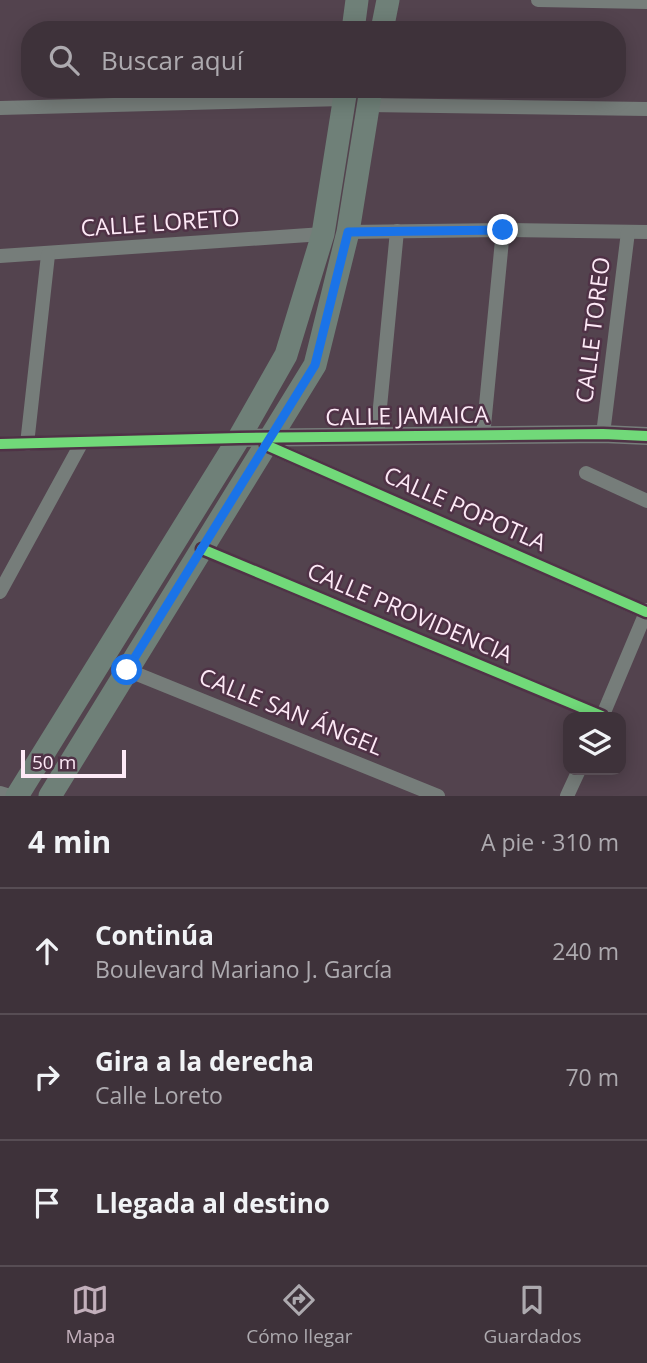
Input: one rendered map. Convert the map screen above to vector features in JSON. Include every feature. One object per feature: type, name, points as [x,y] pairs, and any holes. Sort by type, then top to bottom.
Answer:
[{"type":"main road","points":[[355,21],[357,0]]},
{"type":"main road","points":[[384,21],[388,0]]},
{"type":"main road","points":[[17,796],[239,438],[286,355],[323,234],[344,98]]},
{"type":"main road","points":[[50,796],[315,365],[348,232],[369,98]]},
{"type":"street","points":[[538,0],[647,2]]},
{"type":"street","points":[[0,108],[246,98]]},
{"type":"street","points":[[392,98],[647,109]]},
{"type":"street","points":[[377,438],[397,230]]},
{"type":"street","points":[[483,436],[503,230]]},
{"type":"street","points":[[348,232],[647,232]]},
{"type":"street","name":"CALLE TOREO","points":[[603,434],[628,232]]},
{"type":"street","name":"CALLE LORETO","points":[[0,256],[48,255],[323,234]]},
{"type":"street","points":[[27,444],[48,255]]},
{"type":"street","name":"CALLE JAMAICA","points":[[0,444],[239,438],[269,442],[603,434],[647,436]]},
{"type":"street","points":[[0,592],[82,442]]},
{"type":"street","name":"CALLE POPOTLA","points":[[269,442],[647,611]]},
{"type":"street","points":[[586,473],[647,501]]},
{"type":"street","name":"CALLE PROVIDENCIA","points":[[202,549],[592,712]]},
{"type":"street","points":[[604,712],[647,611]]},
{"type":"street","name":"CALLE SAN ÁNGEL","points":[[127,670],[438,796]]},
{"type":"street","points":[[568,796],[577,775]]},
{"type":"street","points":[[0,793],[10,796]]},
{"type":"cycle path","points":[[0,444],[239,438],[603,434],[647,436]]},
{"type":"cycle path","points":[[266,445],[646,612]]},
{"type":"cycle path","points":[[202,549],[592,712]]},
{"type":"route","points":[[127,670],[315,365],[348,232],[503,230]]}]
